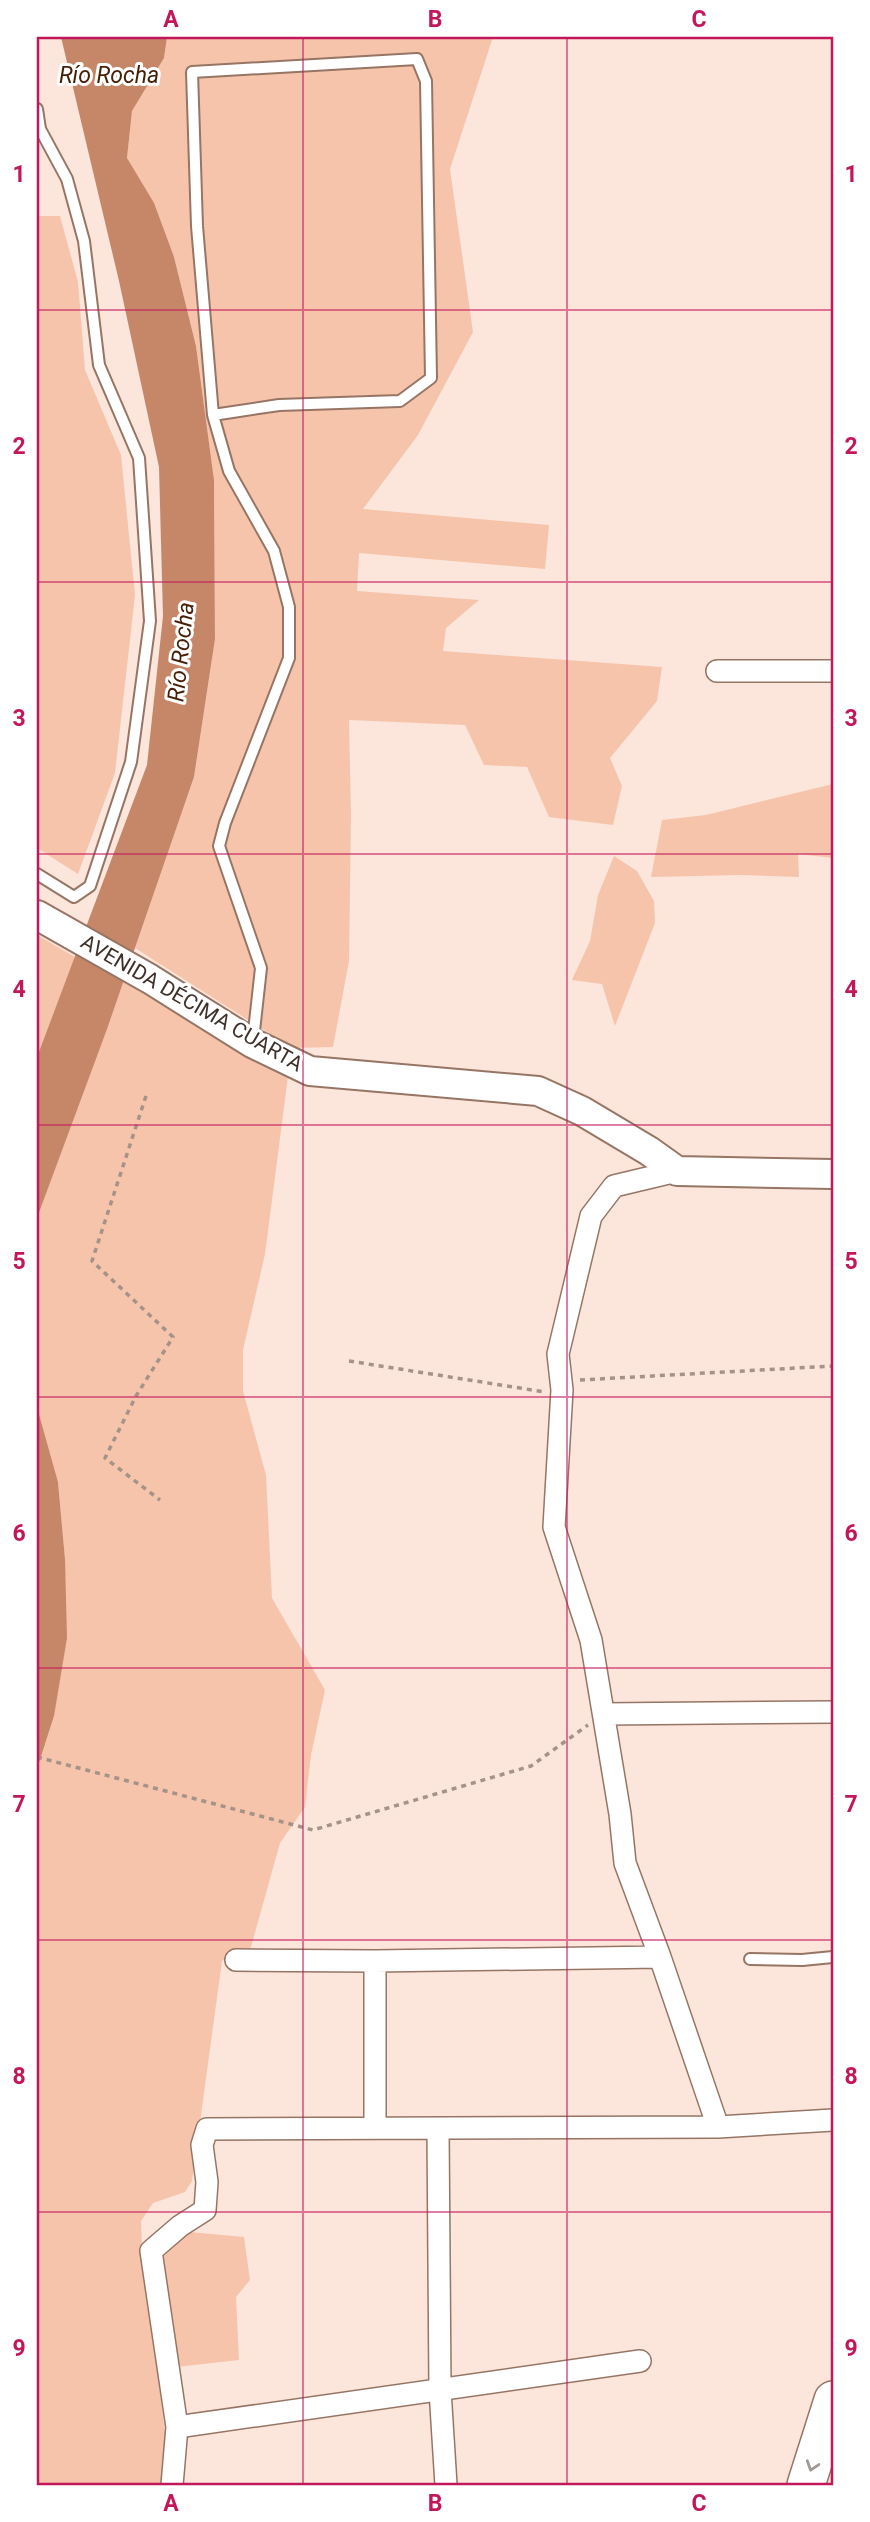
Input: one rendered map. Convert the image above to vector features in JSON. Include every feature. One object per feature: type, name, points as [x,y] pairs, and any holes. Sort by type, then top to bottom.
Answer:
[{"type":"highway","points":[[806,2485],[833,2399]]},
{"type":"main road","name":"AVENIDA DÉCIMA CUARTA","points":[[45,920],[150,979],[252,1043],[310,1071],[538,1091],[582,1111],[677,1171]]},
{"type":"main road","points":[[677,1171],[833,1174]]},
{"type":"street","points":[[717,671],[833,671]]},
{"type":"street","points":[[677,1171],[614,1186],[591,1216],[558,1354],[561,1381],[554,1527],[591,1640],[620,1814],[625,1863],[718,2127]]},
{"type":"street","points":[[604,1714],[833,1712]]},
{"type":"street","points":[[236,1960],[660,1957]]},
{"type":"street","points":[[375,1961],[375,2127]]},
{"type":"street","points":[[172,2485],[177,2427],[151,2251],[180,2226],[205,2210],[207,2182],[202,2145],[207,2129],[718,2127],[833,2120]]},
{"type":"street","points":[[438,2129],[440,2390],[446,2485]]},
{"type":"street","points":[[177,2427],[640,2361]]},
{"type":"lane","points":[[213,415],[279,405],[400,401],[431,378],[426,80],[417,59],[192,72],[197,226],[213,415],[229,471],[274,551],[289,607],[289,658],[225,823],[219,846],[261,968],[252,1043]]},
{"type":"lane","points":[[37,109],[40,129],[67,178],[84,241],[99,365],[139,458],[150,621],[131,762],[90,886],[74,897],[37,874]]},
{"type":"lane","points":[[750,1959],[802,1960],[833,1957]]},
{"type":"path","points":[[146,1096],[92,1261],[173,1337],[136,1396],[105,1458],[160,1500]]},
{"type":"path","points":[[349,1361],[542,1393],[561,1381],[833,1366]]},
{"type":"path","points":[[37,1757],[313,1830],[531,1766],[604,1714]]},
{"type":"shaded area","points":[[167,37],[493,37],[450,169],[473,332],[418,435],[363,509],[549,525],[545,569],[359,553],[357,591],[479,600],[446,628],[443,651],[662,667],[657,701],[610,758],[622,786],[613,825],[549,817],[527,767],[484,765],[465,725],[349,720],[349,961],[333,1047],[292,1048],[135,948],[194,777],[215,639],[214,480],[196,346],[174,257],[127,158],[132,111],[164,58]]},
{"type":"shaded area","points":[[37,216],[60,216],[78,282],[85,370],[121,455],[135,595],[115,773],[78,874],[37,848]]},
{"type":"shaded area","points":[[833,784],[833,858],[798,854],[799,877],[651,877],[662,820],[706,815]]},
{"type":"shaded area","points":[[614,856],[637,871],[654,901],[655,923],[615,1026],[602,984],[572,980],[590,941],[598,895]]},
{"type":"shaded area","points":[[37,935],[75,957],[37,1057]]},
{"type":"shaded area","points":[[123,982],[288,1076],[265,1254],[243,1350],[243,1391],[266,1475],[272,1598],[325,1690],[311,1755],[305,1807],[280,1843],[251,1947],[222,1961],[192,2181],[185,2192],[153,2203],[141,2221],[142,2251],[166,2440],[165,2485],[37,2485],[37,1769],[54,1716],[65,1559],[58,1482],[37,1407],[37,1218]]},
{"type":"shaded area","points":[[190,2232],[244,2237],[250,2280],[236,2297],[239,2360],[176,2367],[162,2253]]},
{"type":"water","name":"Río Rocha","points":[[61,37],[167,37],[164,58],[132,111],[127,158],[154,203],[174,257],[196,346],[214,480],[215,639],[194,777],[107,1029],[37,1218],[37,1057],[147,765],[163,616],[159,467],[119,281]]},
{"type":"water","points":[[37,1407],[58,1482],[65,1559],[67,1638],[54,1716],[37,1769]]}]
